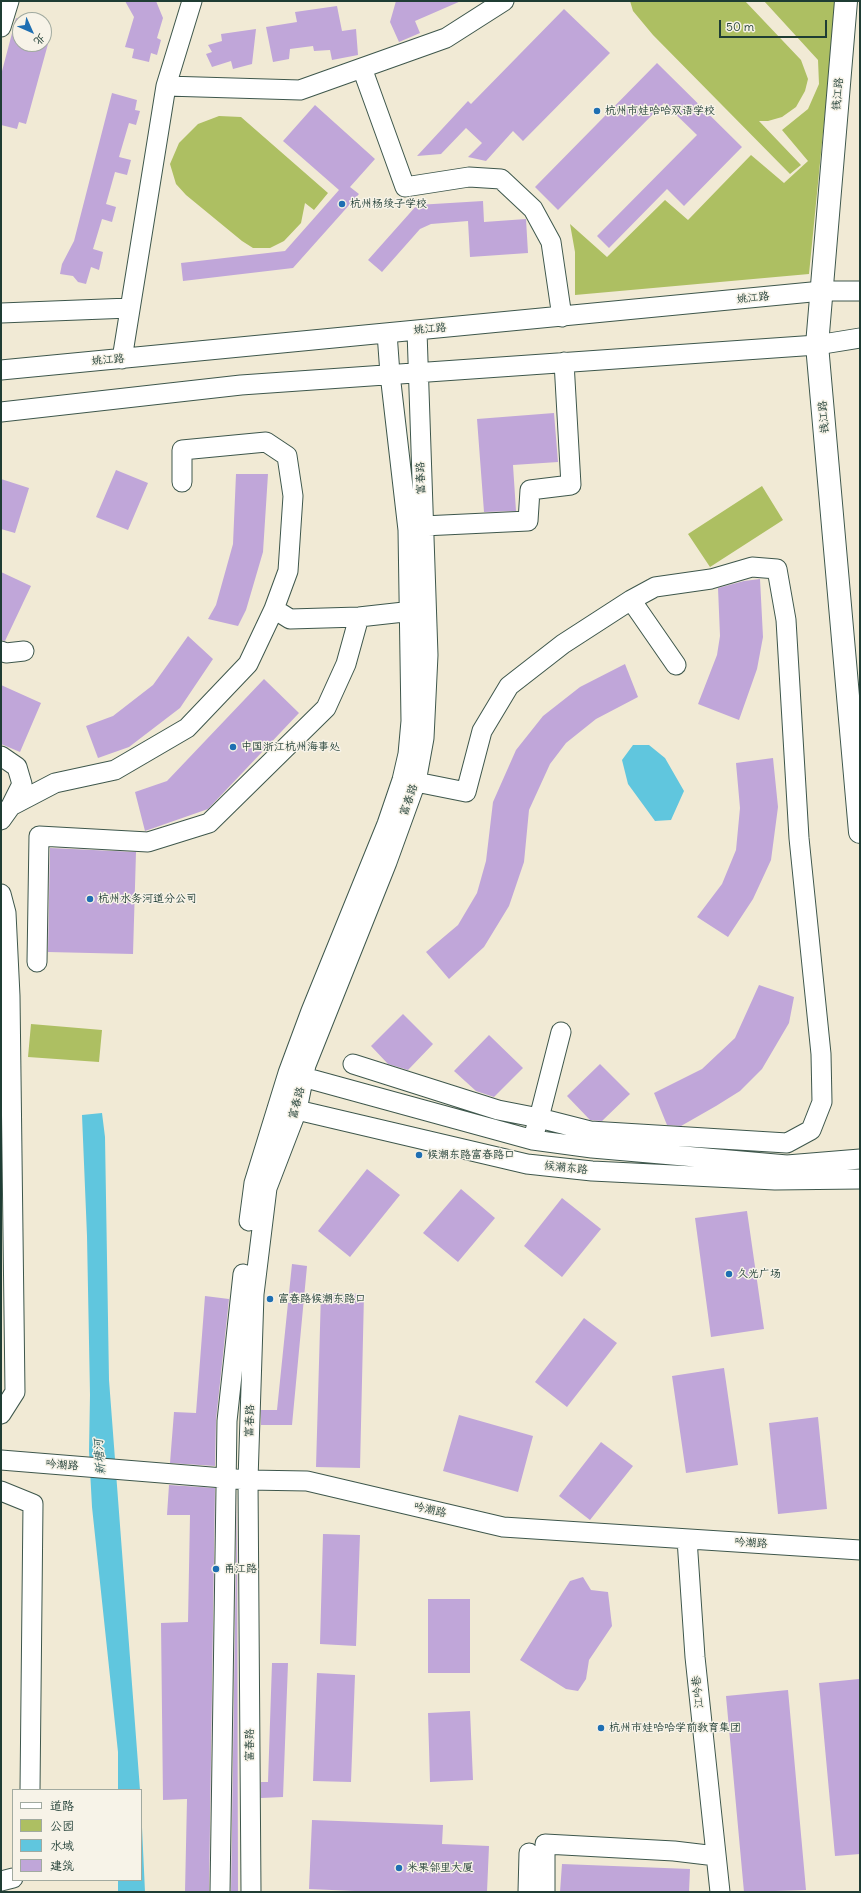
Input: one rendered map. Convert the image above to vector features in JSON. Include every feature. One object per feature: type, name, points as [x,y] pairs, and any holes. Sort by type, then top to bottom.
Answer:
[{"type":"main road","name":"钱江路","points":[[846,1],[817,345],[860,832]]},
{"type":"street","points":[[1,27],[9,1]]},
{"type":"street","points":[[122,359],[166,86],[192,1]]},
{"type":"street","points":[[166,86],[300,90],[446,38],[504,1]]},
{"type":"street","points":[[362,68],[405,187],[469,177],[501,179],[533,209],[551,242],[562,317]]},
{"type":"street","name":"姚江路","points":[[1,370],[822,291],[860,291]]},
{"type":"street","points":[[1,313],[130,308]]},
{"type":"street","name":"富春路","points":[[220,1892],[227,1421],[254,1183],[279,1103],[296,1075],[387,824],[402,780],[408,754],[419,610],[423,526],[417,331]]},
{"type":"street","name":"富春路","points":[[251,1892],[248,1480],[254,1294],[266,1188],[297,1110],[296,1075],[306,1065],[388,862],[416,782],[424,738],[428,655],[419,610],[408,530],[390,374],[387,333]]},
{"type":"street","points":[[1,412],[241,385],[817,345],[860,338]]},
{"type":"street","points":[[423,526],[528,521],[530,490],[571,484],[564,362]]},
{"type":"street","points":[[6,813],[55,783],[115,770],[187,728],[248,664],[274,609],[288,571],[293,496],[287,456],[266,442],[182,450],[182,482]]},
{"type":"street","points":[[353,1064],[498,1110],[590,1131],[787,1143],[811,1130],[822,1102],[821,1054],[810,965],[799,838],[786,620],[777,569],[752,567],[711,579],[655,587],[631,600],[563,644],[509,686],[482,731],[466,792],[416,782]]},
{"type":"street","points":[[631,600],[676,665]]},
{"type":"street","points":[[274,609],[290,619],[359,617],[419,610]]},
{"type":"street","points":[[37,962],[39,836],[148,842],[209,823],[326,708],[346,664],[359,617]]},
{"type":"street","points":[[1,651],[6,653],[24,650]]},
{"type":"street","points":[[1,756],[17,767],[22,784],[6,813]]},
{"type":"street","points":[[1,894],[6,913],[10,996],[15,1392],[1,1414]]},
{"type":"street","points":[[527,1164],[562,1032]]},
{"type":"street","name":"候潮东路","points":[[296,1075],[533,1140],[592,1148],[787,1165],[860,1159]]},
{"type":"street","name":"候潮东路","points":[[279,1103],[297,1110],[527,1164],[592,1171],[775,1180],[860,1179]]},
{"type":"street","name":"吟潮路","points":[[1,1460],[248,1480],[307,1482],[503,1527],[860,1550]]},
{"type":"street","points":[[1,1491],[33,1504],[30,1789]]},
{"type":"street","name":"江吟巷","points":[[687,1539],[695,1657],[720,1892]]},
{"type":"street","points":[[545,1892],[545,1844],[674,1851],[716,1856]]},
{"type":"street","points":[[528,1892],[529,1853]]},
{"type":"street","points":[[1,1880],[12,1878]]},
{"type":"green space","points":[[630,1],[745,1],[801,60],[808,79],[805,91],[796,107],[782,117],[768,121],[759,121],[801,165],[790,174],[653,35],[633,11]]},
{"type":"green space","points":[[764,1],[836,1],[809,274],[575,295],[575,252],[570,224],[607,257],[665,200],[688,220],[751,155],[784,183],[808,161],[782,130],[808,109],[819,84],[818,60]]},
{"type":"green space","points":[[219,116],[241,117],[328,193],[314,210],[305,203],[301,223],[284,241],[270,248],[253,248],[242,241],[186,195],[176,184],[170,164],[179,143],[198,124]]},
{"type":"green space","points":[[762,486],[783,520],[710,567],[688,534]]},
{"type":"green space","points":[[31,1024],[102,1030],[99,1062],[28,1057]]},
{"type":"water","points":[[633,745],[649,745],[665,758],[684,791],[671,820],[655,821],[628,784],[622,760]]},
{"type":"water","name":"新塘河","points":[[102,1113],[105,1137],[109,1380],[140,1789],[118,1789],[118,1752],[92,1507],[89,1451],[90,1395],[87,1236],[82,1115]]},
{"type":"water","points":[[142,1828],[145,1892],[118,1892],[118,1881],[142,1881]]},
{"type":"building","points":[[125,1],[156,1],[163,18],[157,38],[161,40],[157,55],[151,53],[149,62],[132,58],[134,49],[125,47],[134,17]]},
{"type":"building","points":[[396,1],[461,1],[415,21],[420,33],[399,42],[390,22]]},
{"type":"building","points":[[337,6],[342,31],[356,29],[358,55],[332,60],[330,50],[314,51],[313,46],[290,49],[289,59],[273,62],[266,27],[297,22],[295,12]]},
{"type":"building","points":[[564,9],[610,53],[523,141],[513,131],[486,161],[468,157],[482,143],[466,128],[441,154],[417,156],[468,101],[471,104]]},
{"type":"building","points":[[256,29],[252,64],[233,69],[231,61],[212,67],[206,54],[212,52],[208,45],[222,41],[221,34]]},
{"type":"building","points":[[12,33],[12,52],[46,52],[26,124],[19,122],[17,129],[1,125],[1,75]]},
{"type":"building","points":[[657,63],[742,147],[684,206],[667,189],[609,248],[597,236],[697,135],[664,103],[558,210],[535,187]]},
{"type":"building","points":[[112,93],[137,100],[135,110],[140,111],[136,125],[129,123],[119,157],[131,160],[127,175],[115,172],[106,204],[116,207],[112,222],[102,219],[93,249],[103,252],[99,270],[91,267],[86,284],[78,282],[73,276],[60,274],[62,264],[74,241]]},
{"type":"building","points":[[315,105],[375,159],[350,187],[359,194],[293,268],[183,281],[181,263],[285,251],[339,190],[283,141]]},
{"type":"building","points":[[483,201],[484,222],[526,219],[528,253],[470,257],[468,221],[431,224],[420,229],[382,272],[368,260],[417,205]]},
{"type":"building","points":[[554,413],[558,462],[513,465],[516,511],[484,512],[477,419]]},
{"type":"building","points":[[116,470],[148,483],[128,530],[96,517]]},
{"type":"building","points":[[236,474],[268,474],[263,552],[246,610],[238,626],[208,619],[216,605],[233,544]]},
{"type":"building","points":[[1,479],[29,488],[15,533],[1,529]]},
{"type":"building","points":[[1,572],[31,586],[5,641],[1,640]]},
{"type":"building","points":[[760,579],[763,637],[757,669],[739,720],[698,704],[717,655],[720,636],[718,588],[744,581]]},
{"type":"building","points":[[188,636],[213,659],[180,708],[129,747],[98,758],[86,726],[113,716],[153,685]]},
{"type":"building","points":[[625,664],[638,697],[596,719],[566,743],[550,764],[529,810],[524,862],[509,906],[484,947],[449,979],[426,952],[458,925],[477,893],[486,861],[493,802],[516,750],[543,716],[580,687]]},
{"type":"building","name":"中国浙江杭州海事处","points":[[264,679],[299,713],[208,809],[145,831],[135,792],[167,781]]},
{"type":"building","points":[[1,685],[41,703],[20,752],[1,744]]},
{"type":"building","points":[[773,758],[778,807],[771,860],[753,899],[728,937],[697,917],[722,884],[736,850],[740,808],[736,763]]},
{"type":"building","name":"杭州水务河道分公司","points":[[50,848],[136,852],[133,954],[48,952]]},
{"type":"building","points":[[759,985],[794,997],[789,1023],[762,1069],[740,1091],[716,1106],[681,1126],[667,1125],[654,1093],[702,1069],[735,1038]]},
{"type":"building","points":[[403,1014],[433,1044],[408,1070],[388,1064],[371,1046]]},
{"type":"building","points":[[489,1035],[523,1068],[494,1097],[476,1091],[454,1071]]},
{"type":"building","points":[[600,1064],[630,1094],[602,1121],[590,1120],[567,1096]]},
{"type":"building","points":[[367,1169],[400,1195],[350,1257],[318,1231]]},
{"type":"building","points":[[461,1189],[495,1218],[458,1262],[423,1233]]},
{"type":"building","points":[[562,1198],[601,1229],[562,1277],[524,1246]]},
{"type":"building","name":"久光广场","points":[[747,1211],[764,1329],[711,1337],[695,1218]]},
{"type":"building","points":[[292,1264],[307,1266],[292,1425],[261,1425],[261,1410],[277,1410]]},
{"type":"building","points":[[321,1293],[364,1294],[360,1468],[316,1467]]},
{"type":"building","points":[[205,1296],[229,1299],[216,1420],[215,1466],[170,1463],[174,1412],[196,1413]]},
{"type":"building","points":[[584,1318],[617,1343],[567,1407],[535,1382]]},
{"type":"building","points":[[724,1368],[738,1465],[686,1473],[672,1376]]},
{"type":"building","points":[[459,1415],[533,1436],[518,1492],[443,1471]]},
{"type":"building","points":[[818,1417],[827,1509],[778,1514],[769,1423]]},
{"type":"building","points":[[601,1442],[633,1466],[590,1520],[559,1496]]},
{"type":"building","points":[[169,1485],[215,1488],[209,1892],[185,1892],[187,1799],[163,1800],[161,1623],[188,1622],[190,1515],[167,1515]]},
{"type":"building","points":[[237,1490],[238,1892],[231,1892]]},
{"type":"building","points":[[323,1534],[360,1535],[356,1646],[320,1644]]},
{"type":"building","points":[[583,1577],[591,1590],[608,1592],[612,1626],[589,1660],[586,1679],[578,1691],[566,1689],[520,1660],[570,1581]]},
{"type":"building","points":[[428,1599],[470,1599],[470,1673],[428,1673]]},
{"type":"building","points":[[272,1663],[288,1663],[283,1797],[261,1798],[261,1782],[268,1782]]},
{"type":"building","points":[[317,1673],[355,1675],[351,1782],[313,1781]]},
{"type":"building","points":[[859,1679],[860,1854],[835,1856],[819,1683]]},
{"type":"building","points":[[788,1690],[806,1890],[744,1892],[726,1696]]},
{"type":"building","points":[[470,1711],[473,1780],[430,1782],[428,1713]]},
{"type":"building","name":"米果邻里大厦","points":[[312,1820],[443,1825],[442,1844],[489,1846],[487,1892],[377,1892],[309,1889]]},
{"type":"building","points":[[562,1864],[690,1869],[689,1892],[560,1892]]},
{"type":"place","name":"杭州市娃哈哈双语学校","points":[[597,111]]},
{"type":"place","name":"杭州杨绫子学校","points":[[342,204]]},
{"type":"place","name":"中国浙江杭州海事处","points":[[233,747]]},
{"type":"place","name":"杭州水务河道分公司","points":[[90,899]]},
{"type":"place","name":"候潮东路富春路口","points":[[419,1155]]},
{"type":"place","name":"久光广场","points":[[729,1274]]},
{"type":"place","name":"富春路候潮东路口","points":[[270,1299]]},
{"type":"place","name":"甬江路","points":[[216,1569]]},
{"type":"place","name":"杭州市娃哈哈学前教育集团","points":[[601,1728]]},
{"type":"place","name":"米果邻里大厦","points":[[399,1868]]}]
